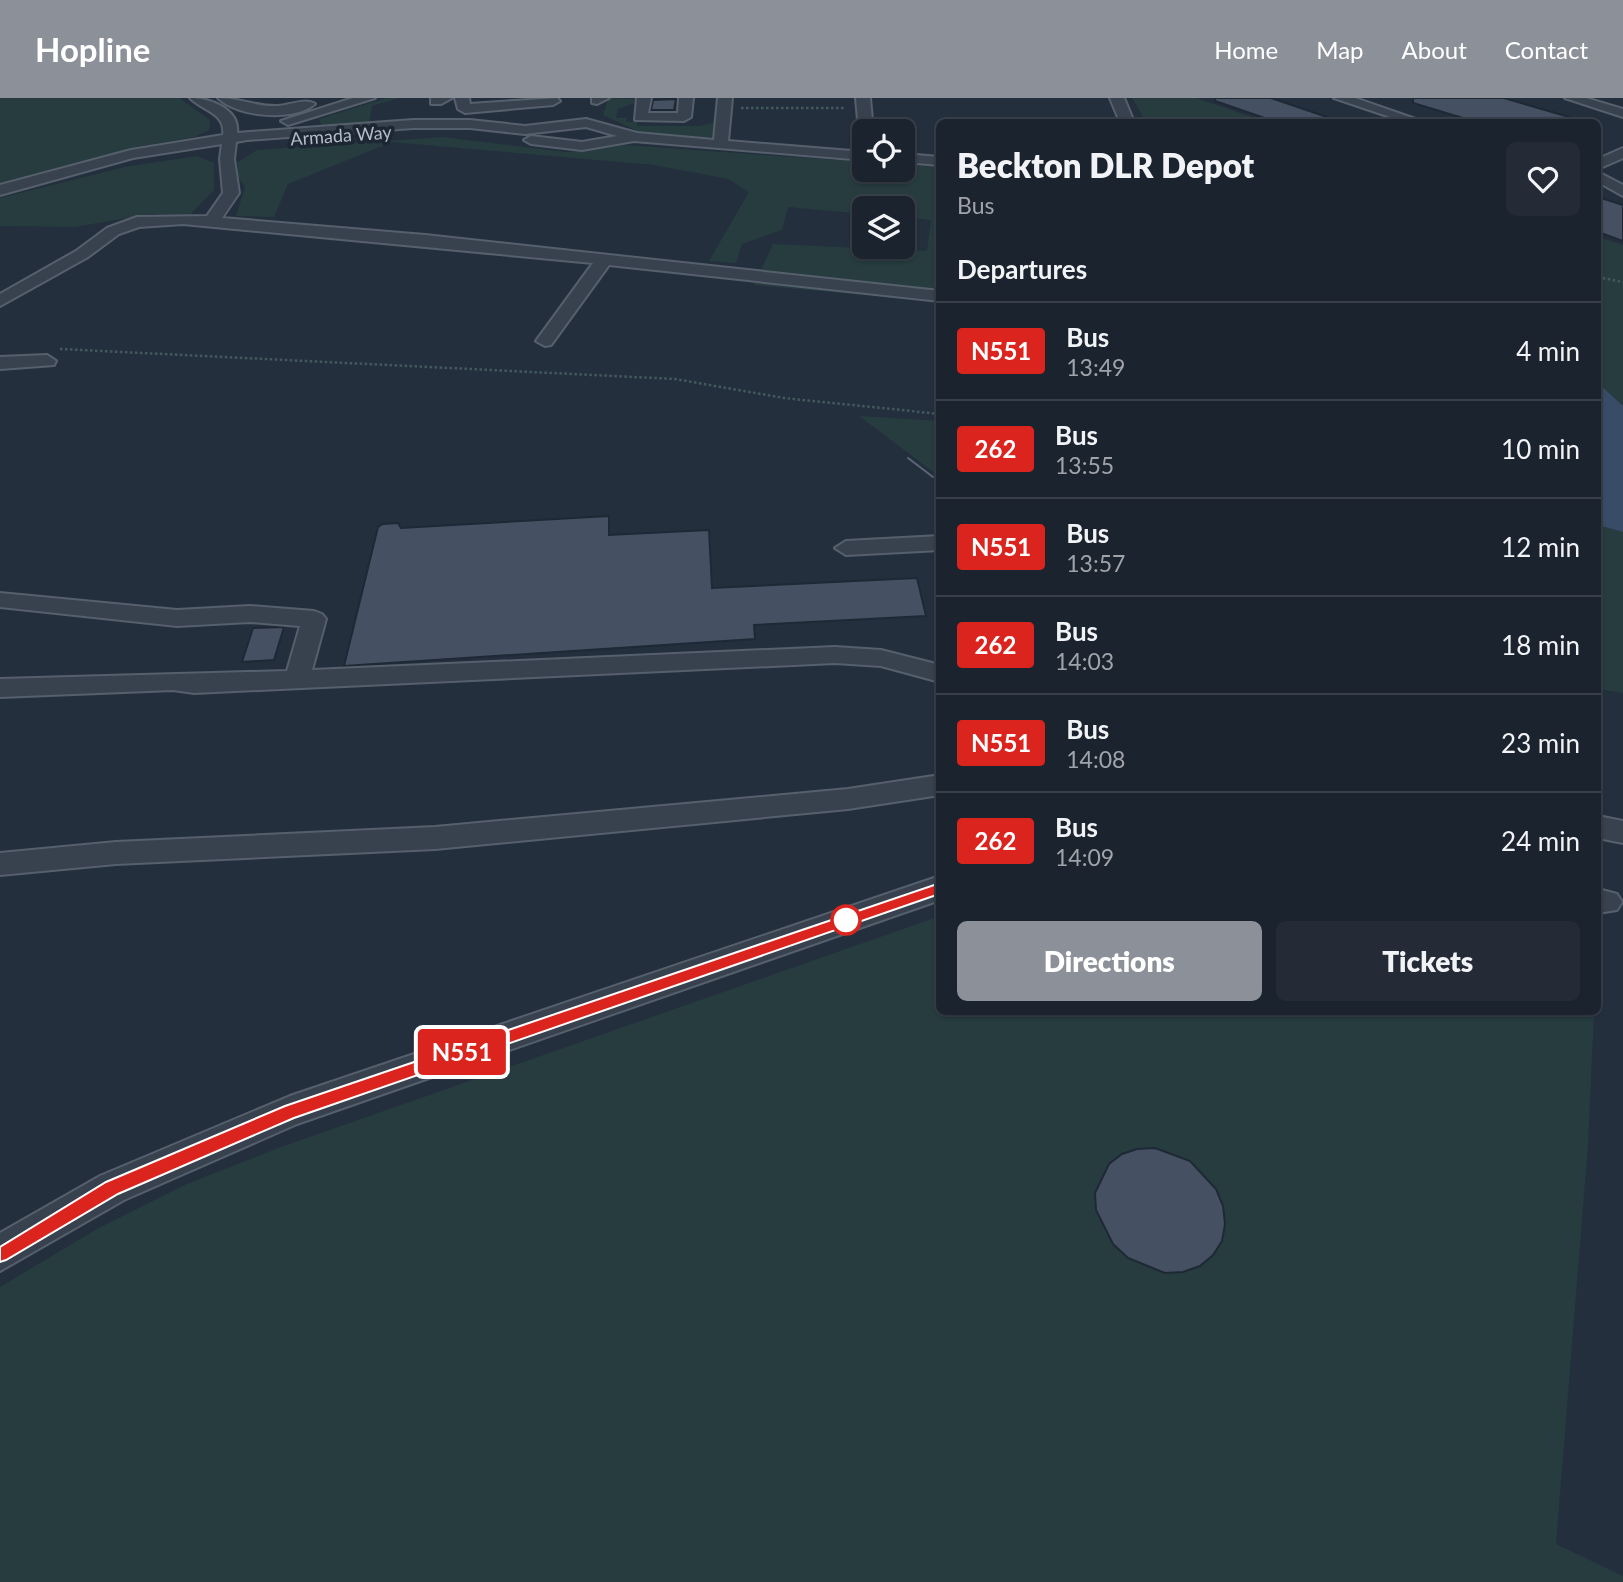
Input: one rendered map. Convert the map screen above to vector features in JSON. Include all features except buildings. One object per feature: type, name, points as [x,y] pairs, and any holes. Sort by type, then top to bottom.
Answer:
[{"type":"street","points":[[197,98],[230,121],[230,193],[212,220]]},
{"type":"street","points":[[225,98],[248,109],[291,109],[307,101],[327,98]]},
{"type":"street","points":[[230,140],[369,98]]},
{"type":"street","points":[[462,98],[465,109],[554,101]]},
{"type":"street","points":[[644,98],[640,117],[684,117],[686,98]]},
{"type":"street","points":[[1117,98],[1126,119]]},
{"type":"street","points":[[1341,98],[1408,119]]},
{"type":"street","points":[[1572,98],[1623,113]]},
{"type":"street","points":[[599,99],[593,118],[610,134],[599,142]]},
{"type":"street","points":[[721,145],[729,103]]},
{"type":"street","points":[[564,145],[552,140],[552,132],[574,119],[581,106]]},
{"type":"street","name":"Armada Way","points":[[0,190],[118,159],[230,140],[433,123],[526,130],[559,128],[577,123],[604,127],[636,137],[852,155]]},
{"type":"street","name":"Armada Way","points":[[230,140],[428,131],[486,134],[564,145],[636,137]]},
{"type":"street","points":[[1601,163],[1623,152]]},
{"type":"street","points":[[915,159],[936,161]]},
{"type":"street","points":[[1601,178],[1623,191]]},
{"type":"street","points":[[0,301],[123,227],[153,220],[212,220],[936,296]]},
{"type":"street","points":[[545,341],[605,260]]},
{"type":"street","points":[[0,363],[49,355]]},
{"type":"street","points":[[846,548],[936,543]]},
{"type":"street","points":[[0,600],[177,618],[250,614],[314,620],[297,679]]},
{"type":"street","points":[[0,688],[297,679],[835,655],[881,658],[936,673]]},
{"type":"street","points":[[0,864],[116,853],[435,838],[848,799],[936,786]]},
{"type":"street","points":[[1601,828],[1623,832]]},
{"type":"street","points":[[0,1253],[112,1188],[290,1111],[936,889]]},
{"type":"path","points":[[729,103],[864,103]]},
{"type":"path","points":[[1601,278],[1623,282]]},
{"type":"path","points":[[49,355],[675,379],[784,398],[936,414]]},
{"type":"green space","points":[[0,98],[179,98],[210,120],[209,130],[194,137],[137,147],[0,184]]},
{"type":"green space","points":[[387,98],[399,98],[372,106],[369,124],[322,127],[319,119]]},
{"type":"green space","points":[[716,98],[719,98],[715,134],[713,138],[704,141],[642,133],[603,115],[608,100],[635,99],[634,103],[618,109],[616,118],[627,118],[626,122],[637,122],[637,126],[699,126],[713,123]]},
{"type":"green space","points":[[1132,98],[1196,98],[1258,119],[1144,119]]},
{"type":"green space","points":[[442,137],[567,152],[625,145],[852,161],[852,182],[915,182],[915,166],[936,167],[936,302],[754,285],[773,244],[852,248],[852,259],[915,259],[915,250],[927,251],[931,220],[915,218],[915,196],[852,196],[852,213],[788,207],[782,230],[742,244],[736,263],[709,261],[749,192],[728,179],[654,165],[392,142],[288,184],[274,217],[236,216],[245,187],[238,177],[238,162],[257,150]]},
{"type":"green space","points":[[197,156],[214,163],[214,190],[190,215],[150,214],[75,227],[0,226],[0,198],[125,167]]},
{"type":"green space","points":[[1601,238],[1623,245],[1623,406],[1601,386]]},
{"type":"green space","points":[[859,416],[936,421],[936,474]]},
{"type":"green space","points":[[1601,526],[1623,532],[1623,693],[1601,689]]},
{"type":"green space","points":[[936,917],[936,1015],[1594,1015],[1588,1145],[1556,1544],[1623,1576],[1623,1582],[0,1582],[0,1287],[97,1229],[187,1184],[281,1147]]},
{"type":"water","points":[[1601,386],[1623,406],[1623,532],[1601,526]]},
{"type":"tram line","points":[[908,458],[933,477]]},
{"type":"bus line","name":"N551","points":[[0,1253],[112,1188],[290,1111],[936,889]]}]
